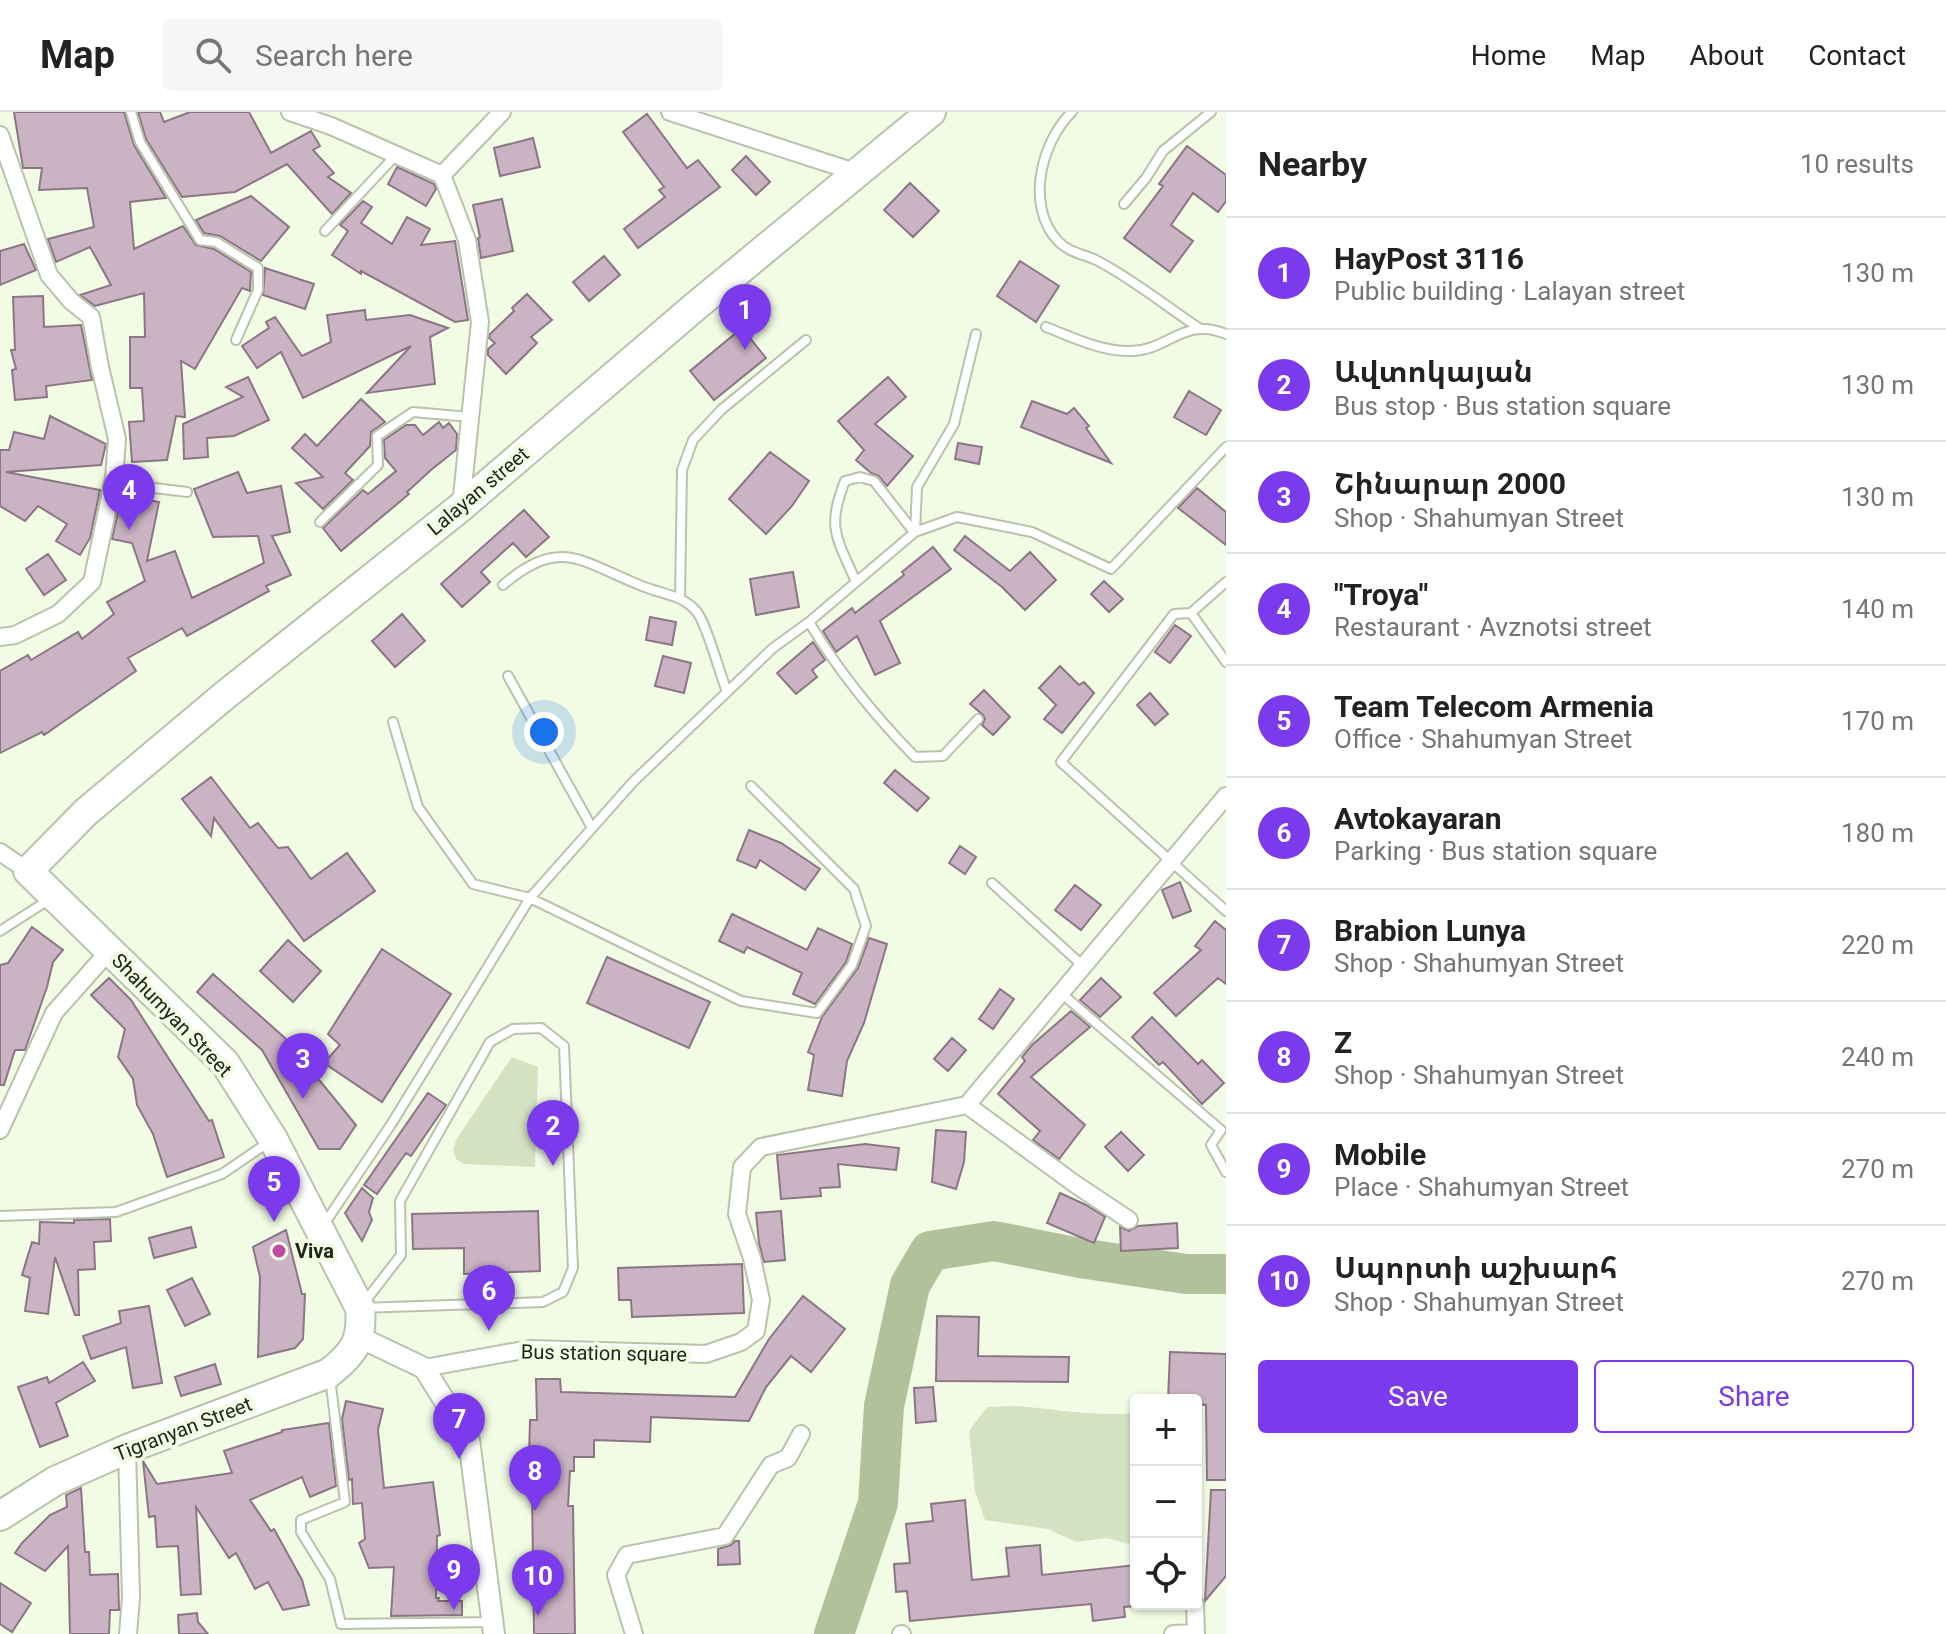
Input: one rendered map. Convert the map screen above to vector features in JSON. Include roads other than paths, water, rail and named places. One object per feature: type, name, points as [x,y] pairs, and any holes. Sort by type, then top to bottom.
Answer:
[{"type":"highway","name":"Lalayan street","points":[[28,871],[86,812],[224,696],[461,507],[697,305],[931,112]]},
{"type":"highway","name":"Shahumyan Street","points":[[28,871],[225,1063],[273,1139],[360,1308],[359,1337]]},
{"type":"highway","name":"Tigranyan Street","points":[[0,1516],[55,1481],[127,1449],[329,1373],[348,1357],[359,1337]]},
{"type":"street","points":[[290,112],[331,126],[442,175],[467,240],[480,322],[461,507]]},
{"type":"street","points":[[442,175],[502,112]]},
{"type":"street","points":[[670,112],[858,173]]},
{"type":"street","points":[[0,135],[49,275],[71,301],[91,317],[117,439],[114,478],[92,582],[58,614],[15,635],[0,637]]},
{"type":"street","points":[[1129,1220],[967,1105],[1226,796]]},
{"type":"street","points":[[0,852],[28,871]]},
{"type":"street","points":[[0,1130],[54,1013],[109,951]]},
{"type":"street","name":"Bus station square","points":[[424,1368],[529,1349],[706,1354],[741,1342],[756,1331],[761,1300],[752,1258],[737,1214],[742,1167],[761,1147],[967,1105]]},
{"type":"street","points":[[359,1337],[424,1368],[469,1440],[494,1628]]},
{"type":"street","points":[[634,1634],[616,1575],[627,1555],[725,1536],[771,1465],[788,1458],[801,1434]]},
{"type":"street","points":[[127,1449],[131,1597],[128,1634]]},
{"type":"street","points":[[1173,1634],[1196,1633],[1195,1610]]},
{"type":"lane","points":[[131,112],[140,142],[200,240],[216,242],[258,268],[258,290],[236,340]]},
{"type":"lane","points":[[1072,112],[1060,124],[1042,168],[1042,212],[1049,230],[1070,251],[1096,260],[1199,328]]},
{"type":"lane","points":[[1124,204],[1163,151],[1211,112]]},
{"type":"lane","points":[[325,231],[396,155]]},
{"type":"lane","points":[[1046,327],[1103,347],[1134,352],[1199,328],[1215,329],[1226,334]]},
{"type":"lane","points":[[915,532],[917,487],[954,424],[976,334]]},
{"type":"lane","points":[[680,599],[682,470],[693,440],[721,410],[806,340]]},
{"type":"lane","points":[[320,522],[378,465],[377,436],[413,412],[470,417]]},
{"type":"lane","points":[[320,1230],[392,1123],[530,898],[633,782],[773,648],[809,622],[915,532],[957,517],[1032,532],[1111,569],[1226,447]]},
{"type":"lane","points":[[856,582],[834,533],[834,509],[845,481],[860,477],[874,481],[915,532]]},
{"type":"lane","points":[[114,478],[146,487],[187,492]]},
{"type":"lane","points":[[503,585],[541,560],[572,556],[680,599],[699,614],[727,692]]},
{"type":"lane","points":[[1226,582],[1191,613],[1174,614],[1061,762],[1226,911]]},
{"type":"lane","points":[[1191,613],[1226,662]]},
{"type":"lane","points":[[809,622],[834,664],[875,716],[915,757],[943,756],[978,719]]},
{"type":"lane","points":[[508,676],[592,828]]},
{"type":"lane","points":[[393,722],[418,807],[473,884],[530,898],[741,1001],[817,1013],[852,965],[866,926],[854,889],[751,786]]},
{"type":"lane","points":[[992,883],[1083,966]]},
{"type":"lane","points":[[0,931],[53,897]]},
{"type":"lane","points":[[1061,992],[1223,1128],[1211,1145],[1226,1172]]},
{"type":"lane","points":[[541,1028],[564,1046],[573,1268],[563,1292],[543,1302],[360,1308],[401,1255],[400,1201],[490,1042],[513,1029],[541,1028]]},
{"type":"lane","points":[[0,1216],[116,1212],[222,1174],[273,1139]]},
{"type":"lane","points":[[329,1373],[345,1502],[301,1520],[301,1532],[330,1579],[341,1624],[494,1628]]},
{"type":"waterway","points":[[834,1634],[878,1503],[884,1406],[910,1285],[930,1251],[994,1241],[1186,1274],[1226,1274]]},
{"type":"place","name":"HayPost 3116","points":[[745,350]]},
{"type":"place","name":"\"Troya\"","points":[[129,530]]},
{"type":"place","name":"Շինարար 2000","points":[[303,1099]]},
{"type":"place","name":"Ավտոկայան","points":[[553,1166]]},
{"type":"place","name":"Team Telecom Armenia","points":[[274,1222]]},
{"type":"place","name":"Viva","points":[[279,1251]]},
{"type":"place","name":"Avtokayaran","points":[[489,1331]]},
{"type":"place","name":"Brabion Lunya","points":[[459,1459]]},
{"type":"place","name":"Z","points":[[535,1511]]},
{"type":"place","name":"Mobile","points":[[454,1610]]},
{"type":"place","name":"Սպորտի աշխարհ","points":[[538,1616]]}]
